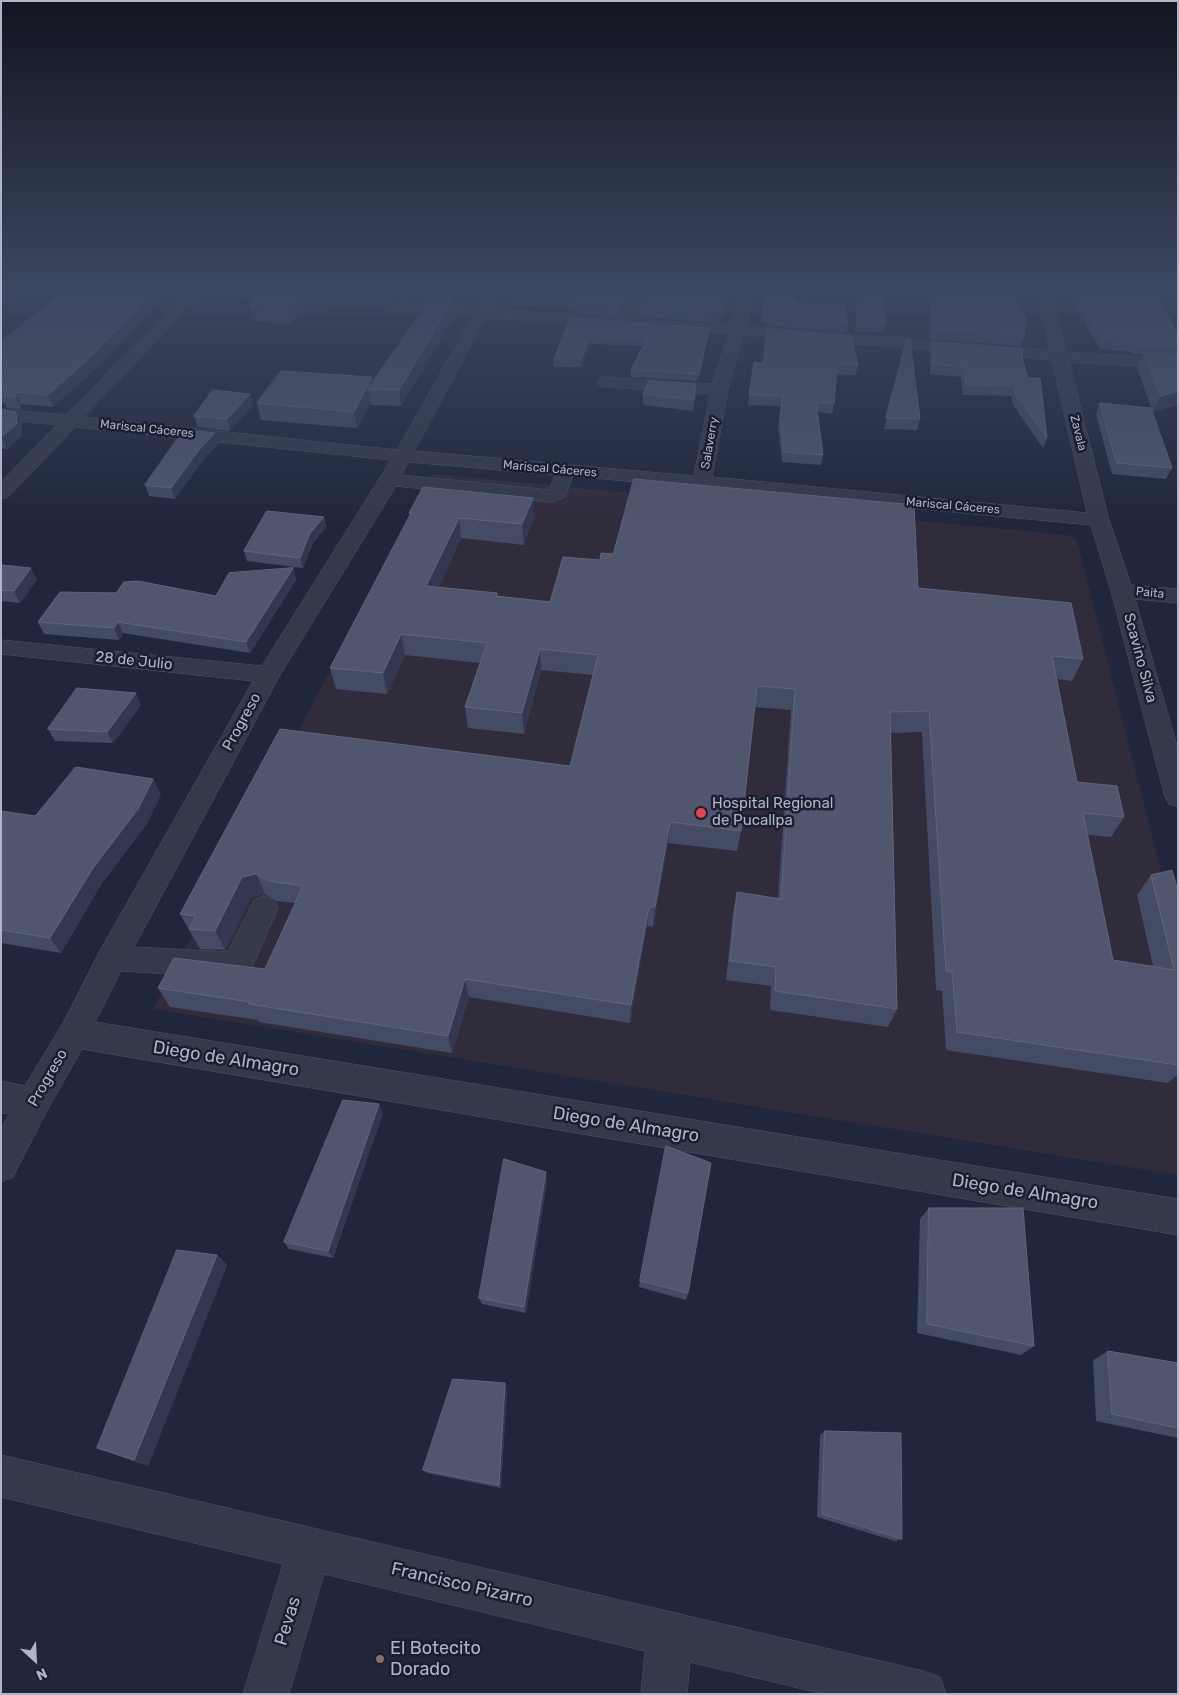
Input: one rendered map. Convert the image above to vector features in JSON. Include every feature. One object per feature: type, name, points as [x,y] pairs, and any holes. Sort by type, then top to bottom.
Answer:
[{"type":"street","points":[[1,493],[122,367]]},
{"type":"street","name":"Progreso","points":[[1,1165],[74,1033],[112,958],[268,675],[390,480],[453,367]]},
{"type":"street","name":"Salaverry","points":[[702,482],[719,390],[726,367]]},
{"type":"street","name":"Zavala","points":[[1061,367],[1100,520]]},
{"type":"street","points":[[606,382],[719,390]]},
{"type":"street","name":"Mariscal Cáceres","points":[[1,414],[404,456],[1100,520]]},
{"type":"street","points":[[390,480],[551,496],[558,493],[566,470]]},
{"type":"street","name":"Scavino Silva","points":[[1100,520],[1122,591],[1178,797]]},
{"type":"street","name":"Paita","points":[[1122,591],[1178,596]]},
{"type":"street","name":"28 de Julio","points":[[1,648],[268,675]]},
{"type":"street","points":[[112,958],[232,965],[241,958],[264,908]]},
{"type":"street","name":"Diego de Almagro","points":[[74,1033],[1178,1217]]},
{"type":"street","points":[[1,1098],[34,1103]]},
{"type":"street","name":"Francisco Pizarro","points":[[1,1476],[923,1694]]},
{"type":"street","name":"Pevas","points":[[266,1694],[310,1549]]},
{"type":"street","points":[[664,1694],[670,1634]]},
{"type":"shaded area","name":"Hospital Regional de Pucallpa","points":[[433,474],[1068,535],[1077,541],[1178,939],[1178,1175],[153,1009]]},
{"type":"building","points":[[1,367],[80,367],[48,395],[16,392],[16,397],[1,396],[7,391],[1,391]]},
{"type":"building","points":[[383,367],[413,367],[399,390],[368,389]]},
{"type":"building","points":[[632,367],[700,367],[699,374],[631,370]]},
{"type":"building","points":[[753,367],[837,367],[834,404],[816,402],[823,455],[784,452],[780,415],[783,396],[749,395]]},
{"type":"building","points":[[900,367],[913,367],[920,419],[886,418]]},
{"type":"building","points":[[964,367],[1025,367],[1028,378],[1040,378],[1047,438],[1016,395],[1015,386],[966,385]]},
{"type":"building","points":[[1150,367],[1178,367],[1178,391],[1161,396]]},
{"type":"building","points":[[281,371],[372,377],[354,412],[257,403]]},
{"type":"building","points":[[649,381],[696,384],[694,400],[643,394]]},
{"type":"building","points":[[213,390],[250,394],[227,419],[194,416]]},
{"type":"building","points":[[1100,403],[1151,408],[1172,468],[1117,463]]},
{"type":"building","points":[[1,410],[16,412],[17,424],[1,437]]},
{"type":"building","points":[[184,430],[215,433],[199,450],[171,488],[145,485]]},
{"type":"building","name":"Hospital Regional de Pucallpa","points":[[634,479],[914,505],[918,588],[1071,603],[1083,659],[1052,656],[1077,782],[1117,786],[1124,817],[1083,813],[1113,960],[1174,970],[1151,875],[1172,870],[1178,891],[1178,1065],[957,1032],[952,972],[946,971],[929,711],[890,712],[897,1009],[775,991],[776,967],[730,961],[737,892],[781,899],[795,689],[757,686],[741,831],[670,822],[655,907],[649,907],[631,1005],[465,979],[448,1036],[158,988],[174,958],[265,969],[303,886],[268,881],[256,874],[242,877],[215,931],[189,929],[196,916],[180,914],[280,729],[570,766],[598,655],[540,649],[522,713],[465,707],[487,643],[401,634],[383,673],[330,668],[423,487],[533,498],[522,524],[459,518],[426,586],[497,593],[496,596],[550,602],[563,557],[600,560],[601,553],[613,554]]},
{"type":"building","points":[[267,511],[324,517],[310,533],[300,558],[244,551]]},
{"type":"building","points":[[1,565],[31,568],[14,591],[1,590]]},
{"type":"building","points":[[293,568],[246,642],[118,622],[114,628],[38,622],[60,592],[116,593],[124,582],[138,581],[216,596],[229,573]]},
{"type":"building","points":[[77,688],[136,693],[107,732],[48,729]]},
{"type":"building","points":[[76,767],[153,779],[138,809],[93,868],[50,938],[1,930],[1,811],[35,816]]},
{"type":"building","points":[[343,1100],[379,1104],[328,1251],[284,1242]]},
{"type":"building","points":[[666,1146],[711,1163],[688,1293],[640,1281]]},
{"type":"building","points":[[504,1159],[546,1172],[524,1307],[479,1298]]},
{"type":"building","points":[[929,1208],[1023,1208],[1034,1346],[927,1324]]},
{"type":"building","points":[[177,1250],[217,1255],[134,1460],[97,1448]]},
{"type":"building","points":[[1108,1351],[1178,1363],[1178,1428],[1112,1414]]},
{"type":"building","points":[[453,1379],[505,1383],[499,1485],[423,1470]]},
{"type":"building","points":[[825,1431],[901,1433],[902,1539],[822,1514]]},
{"type":"place","name":"Hospital Regional de Pucallpa","points":[[701,813]]},
{"type":"place","name":"El Botecito Dorado","points":[[380,1659]]}]
